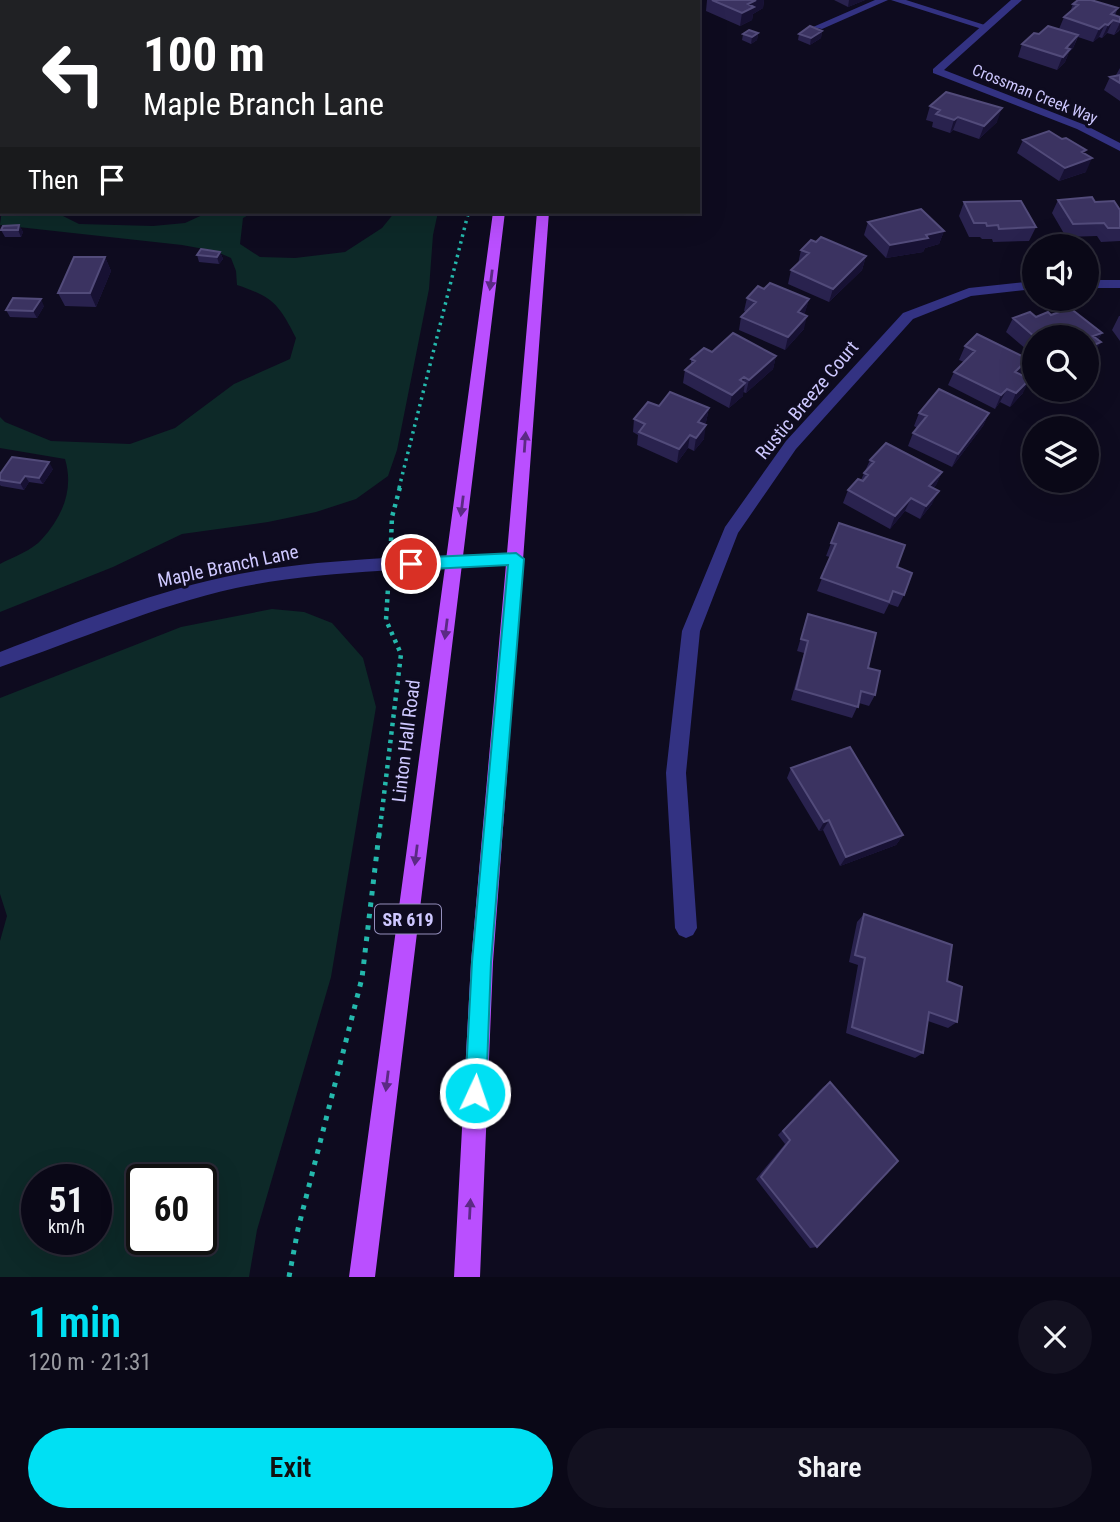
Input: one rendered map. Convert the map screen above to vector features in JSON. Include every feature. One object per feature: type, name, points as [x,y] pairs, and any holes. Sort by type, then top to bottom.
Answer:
[{"type":"main road","name":"Linton Hall Road","points":[[362,1277],[499,214]]},
{"type":"main road","points":[[467,1277],[482,962],[542,214]]},
{"type":"street","points":[[818,27],[883,0]]},
{"type":"street","points":[[896,0],[986,26],[1017,0]]},
{"type":"street","name":"Crossman Creek Way","points":[[986,26],[937,71],[1056,116],[1120,148]]},
{"type":"street","points":[[1099,284],[1120,284]]},
{"type":"street","name":"Rustic Breeze Court","points":[[686,928],[677,772],[691,631],[732,531],[792,445],[908,316],[970,292],[1022,286]]},
{"type":"street","name":"Maple Branch Lane","points":[[0,660],[124,613],[238,582],[326,569],[516,559]]},
{"type":"path","points":[[392,517],[468,214]]},
{"type":"path","points":[[289,1277],[298,1229],[362,978],[401,654],[387,620]]},
{"type":"green space","points":[[1,214],[59,214],[79,224],[153,226],[185,223],[205,214],[250,214],[243,218],[240,244],[260,257],[295,258],[345,252],[382,228],[393,214],[438,214],[433,235],[429,289],[397,450],[388,476],[356,499],[316,512],[182,534],[113,567],[0,612],[0,564],[33,547],[42,539],[61,511],[68,481],[65,459],[0,448],[0,417],[5,422],[51,441],[130,444],[175,428],[234,384],[290,359],[296,338],[274,303],[237,285],[231,258],[215,251],[0,225]]},
{"type":"green space","points":[[272,609],[304,612],[332,623],[363,658],[376,707],[331,977],[257,1230],[249,1277],[0,1277],[0,941],[7,916],[0,894],[0,698],[181,627]]},
{"type":"building","points":[[712,0],[756,0],[748,4],[754,7],[742,13]]},
{"type":"building","points":[[1078,0],[1091,0],[1118,8],[1111,14],[1120,17],[1120,22],[1113,20],[1099,29],[1064,17],[1078,5],[1073,4]]},
{"type":"building","points":[[810,26],[822,31],[811,38],[799,34]]},
{"type":"building","points":[[1048,26],[1078,35],[1066,48],[1070,49],[1063,57],[1022,44],[1034,33],[1039,34]]},
{"type":"building","points":[[749,30],[758,33],[752,37],[743,34]]},
{"type":"building","points":[[1120,75],[1120,83],[1110,77]]},
{"type":"building","points":[[946,92],[1002,108],[984,126],[958,117],[954,120],[936,114],[940,110],[930,106]]},
{"type":"building","points":[[1049,131],[1086,150],[1082,152],[1092,158],[1065,168],[1023,140]]},
{"type":"building","points":[[1092,197],[1095,202],[1114,201],[1120,210],[1120,228],[1108,228],[1104,223],[1073,224],[1058,200]]},
{"type":"building","points":[[1021,201],[1036,227],[999,229],[998,225],[974,223],[964,202]]},
{"type":"building","points":[[921,209],[944,231],[926,235],[928,238],[890,245],[868,222]]},
{"type":"building","points":[[19,225],[18,230],[1,230],[3,226]]},
{"type":"building","points":[[821,237],[866,256],[833,289],[791,270],[809,253],[801,250],[811,240],[816,242]]},
{"type":"building","points":[[201,249],[220,252],[217,257],[197,255]]},
{"type":"building","points":[[74,257],[105,257],[90,293],[58,293]]},
{"type":"building","points":[[770,283],[809,299],[798,312],[807,316],[788,337],[741,317],[756,302],[747,298],[758,286],[764,289]]},
{"type":"building","points":[[13,298],[41,299],[33,311],[6,310]]},
{"type":"building","points":[[1074,311],[1092,325],[1022,326],[1013,318],[1030,312],[1036,317],[1048,312],[1051,315]]},
{"type":"building","points":[[733,333],[776,356],[749,380],[744,377],[740,380],[745,383],[732,395],[685,370],[695,361],[691,359],[704,348],[712,352]]},
{"type":"building","points":[[977,334],[1022,356],[1022,365],[1015,372],[1022,375],[1022,387],[1016,393],[1007,389],[1001,395],[954,372],[975,351],[965,346]]},
{"type":"building","points":[[939,389],[989,413],[958,454],[913,433],[927,416],[919,413]]},
{"type":"building","points":[[670,392],[709,408],[698,422],[706,425],[696,438],[690,435],[679,449],[639,432],[645,424],[634,419],[648,402],[659,406]]},
{"type":"building","points":[[886,443],[942,472],[929,486],[939,491],[926,506],[911,498],[895,516],[848,490],[858,479],[863,481],[868,475],[864,473],[874,462],[870,460]]},
{"type":"building","points":[[12,457],[49,462],[39,478],[25,476],[20,483],[0,480],[0,474]]},
{"type":"building","points":[[839,523],[905,545],[897,567],[912,573],[904,595],[893,591],[889,602],[821,578],[836,544],[831,543]]},
{"type":"building","points":[[808,614],[876,633],[868,668],[880,671],[875,695],[861,691],[858,707],[796,689],[808,641],[801,639]]},
{"type":"building","points":[[850,747],[903,835],[846,857],[829,820],[824,822],[791,768]]},
{"type":"building","points":[[864,914],[952,945],[947,981],[962,987],[957,1022],[929,1012],[923,1053],[852,1027],[865,958],[855,955]]},
{"type":"building","points":[[830,1082],[898,1161],[817,1247],[761,1177],[790,1140],[783,1131]]},
{"type":"route","points":[[411,564],[516,559],[482,962],[475,1093]]}]
